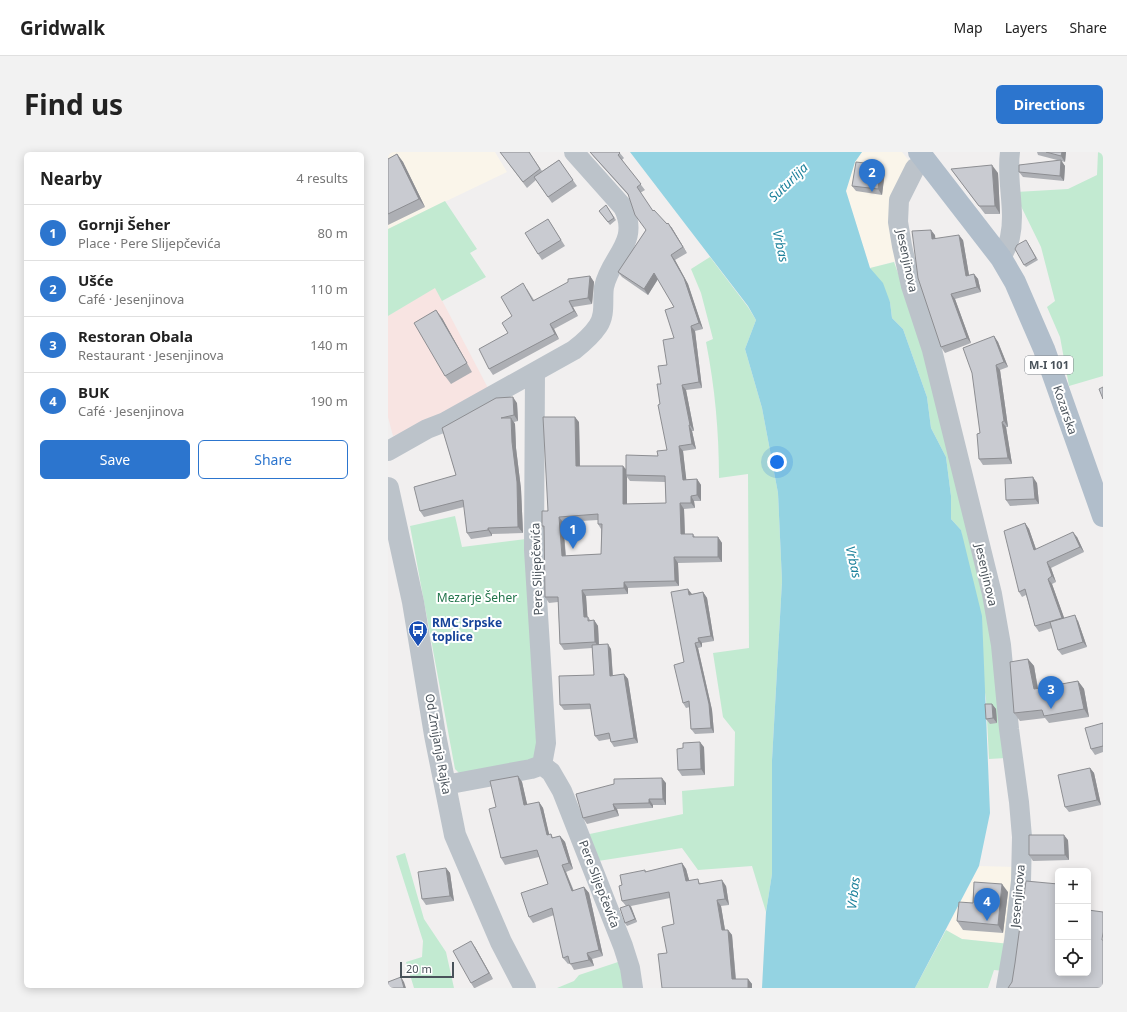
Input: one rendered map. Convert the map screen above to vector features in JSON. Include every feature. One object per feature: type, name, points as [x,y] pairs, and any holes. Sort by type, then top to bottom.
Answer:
[{"type":"main road","name":"Kozarska","points":[[916,164],[975,223],[1001,258],[1015,282],[1032,320],[1103,516]]},
{"type":"street","points":[[388,451],[574,350],[598,326],[604,311],[604,287],[622,253],[628,232],[627,216],[623,207],[574,152]]},
{"type":"street","points":[[1001,258],[1010,238],[1010,152]]},
{"type":"street","name":"Jesenjinova","points":[[916,164],[899,200],[898,222],[911,286],[932,350],[992,594],[1001,645],[1009,729],[1019,802],[1022,837],[1021,881],[1014,941],[1006,988]]},
{"type":"street","name":"Pere Slijepčevića","points":[[535,372],[534,550],[546,743],[542,764],[551,772],[562,791],[623,946],[630,968],[633,988]]},
{"type":"street","name":"Od Zmijanja Rajka","points":[[388,488],[413,602],[455,835],[501,942],[525,988]]},
{"type":"street","points":[[445,785],[531,769],[542,764]]},
{"type":"shaded area","points":[[388,152],[495,152],[507,172],[388,229]]},
{"type":"shaded area","points":[[862,152],[902,152],[912,164],[900,260],[870,268],[846,191],[855,162]]},
{"type":"shaded area","points":[[435,287],[488,388],[434,420],[393,436],[388,417],[388,316]]},
{"type":"shaded area","points":[[979,866],[1016,867],[1010,944],[962,939],[946,930]]},
{"type":"green space","points":[[1098,152],[1103,152],[1103,376],[1069,386],[1060,337],[1047,307],[1055,301],[1041,247],[1014,192],[1068,189],[1097,175]]},
{"type":"green space","points":[[445,201],[477,249],[470,253],[486,277],[442,301],[435,288],[388,316],[388,229]]},
{"type":"green space","points":[[710,257],[748,307],[756,320],[745,349],[762,408],[778,493],[782,581],[772,760],[772,874],[766,912],[752,866],[698,870],[682,848],[598,861],[585,835],[683,814],[682,791],[734,786],[735,732],[723,717],[713,653],[749,648],[748,474],[719,478],[716,410],[706,342],[713,339],[701,293],[691,269]]},
{"type":"green space","points":[[894,262],[929,359],[991,622],[1006,758],[989,759],[986,699],[961,530],[951,519],[951,496],[946,457],[931,428],[927,397],[903,329],[892,318],[890,302],[870,268]]},
{"type":"green space","name":"Mezarje Šeher","points":[[455,516],[462,547],[526,539],[537,756],[529,763],[459,773],[455,769],[410,526]]},
{"type":"green space","points":[[405,853],[424,919],[446,952],[454,988],[414,988],[406,962],[422,957],[423,941],[396,856]]},
{"type":"green space","points":[[946,930],[962,939],[1010,944],[1004,971],[994,970],[988,988],[915,988]]},
{"type":"green space","points":[[621,961],[625,988],[557,988],[574,981],[579,975]]},
{"type":"water","points":[[630,152],[862,152],[855,162],[846,191],[870,268],[883,283],[890,302],[892,318],[903,329],[927,397],[931,428],[946,457],[951,496],[951,519],[961,530],[982,616],[990,813],[979,866],[915,988],[762,988],[766,912],[772,874],[772,760],[782,581],[778,493],[762,408],[745,349],[756,320],[748,306]]},
{"type":"building","points":[[500,152],[529,152],[540,169],[523,182]]},
{"type":"building","points":[[590,152],[620,153],[618,155],[641,184],[637,187],[653,211],[654,210],[667,224],[668,223],[683,247],[671,255],[684,278],[699,323],[691,326],[699,382],[682,385],[690,425],[692,444],[679,446],[683,480],[697,479],[697,495],[691,496],[691,503],[680,503],[681,534],[693,534],[693,537],[718,537],[718,557],[674,557],[675,581],[624,582],[624,588],[582,590],[584,617],[588,617],[588,621],[594,620],[595,642],[560,644],[558,597],[545,597],[544,526],[542,526],[542,511],[548,511],[543,417],[575,417],[576,466],[623,466],[623,504],[666,503],[665,476],[626,475],[626,455],[658,456],[657,451],[667,450],[658,405],[660,404],[657,384],[661,384],[658,366],[667,365],[663,340],[674,338],[665,310],[674,307],[654,273],[644,289],[618,272],[646,230],[635,215],[628,194]],"holes":[[[598,514],[598,524],[602,524],[601,554],[562,556],[559,517]]]},
{"type":"building","points":[[1046,152],[1062,152],[1061,156]]},
{"type":"building","points":[[397,154],[419,199],[388,214],[388,159]]},
{"type":"building","points":[[559,160],[573,180],[548,197],[534,177]]},
{"type":"building","points":[[1061,160],[1060,176],[1019,172],[1019,165]]},
{"type":"building","points":[[856,162],[881,165],[878,189],[852,186]]},
{"type":"building","points":[[992,165],[995,206],[979,206],[951,169]]},
{"type":"building","points":[[606,205],[614,218],[608,222],[599,211]]},
{"type":"building","points":[[548,219],[561,240],[538,254],[525,233]]},
{"type":"building","points":[[931,230],[932,239],[959,235],[966,276],[974,274],[977,287],[951,294],[967,338],[941,347],[918,278],[912,231]]},
{"type":"building","points":[[1026,240],[1036,258],[1024,265],[1015,249],[1017,245]]},
{"type":"building","points":[[590,276],[588,298],[569,301],[574,311],[550,324],[555,334],[489,369],[479,349],[508,333],[502,323],[512,316],[501,297],[523,283],[533,301],[568,282],[568,279]]},
{"type":"building","points":[[436,310],[467,363],[445,376],[414,323]]},
{"type":"building","points":[[994,336],[1004,362],[996,365],[1004,421],[1002,422],[1008,458],[979,459],[977,434],[980,433],[972,373],[963,348]]},
{"type":"building","points":[[1103,387],[1103,399],[1099,389]]},
{"type":"building","points":[[513,397],[514,415],[501,418],[511,418],[512,442],[517,482],[518,527],[488,528],[488,530],[467,533],[463,500],[420,511],[414,487],[456,475],[442,428],[496,398]]},
{"type":"building","points":[[1033,477],[1035,499],[1006,500],[1005,479]]},
{"type":"building","points":[[1025,523],[1034,550],[1073,532],[1080,547],[1047,562],[1052,576],[1048,579],[1062,618],[1035,626],[1025,589],[1019,592],[1004,531]]},
{"type":"building","points":[[688,589],[689,595],[703,592],[711,636],[698,638],[699,642],[695,643],[709,704],[711,728],[691,729],[689,701],[683,703],[674,665],[684,662],[671,592]]},
{"type":"building","points":[[1075,615],[1083,642],[1058,650],[1050,622]]},
{"type":"building","points":[[608,644],[610,676],[624,674],[634,738],[611,742],[609,733],[595,736],[590,704],[560,705],[559,676],[594,675],[592,645]]},
{"type":"building","points":[[1028,659],[1034,689],[1078,681],[1084,709],[1044,716],[1042,710],[1014,713],[1010,662]]},
{"type":"building","points":[[985,704],[992,704],[993,718],[986,719]]},
{"type":"building","points":[[1103,723],[1103,746],[1091,749],[1085,728]]},
{"type":"building","points":[[700,742],[701,769],[678,770],[677,749],[683,748],[683,743]]},
{"type":"building","points":[[1090,768],[1097,800],[1065,807],[1058,775]]},
{"type":"building","points":[[518,776],[524,805],[539,802],[547,835],[551,834],[552,838],[560,836],[569,863],[562,865],[572,891],[584,887],[599,950],[587,953],[589,960],[570,964],[568,956],[563,958],[552,908],[529,917],[521,893],[548,884],[537,850],[501,858],[489,809],[496,807],[490,781]]},
{"type":"building","points":[[662,778],[663,799],[649,799],[649,803],[613,804],[615,810],[583,818],[576,794],[614,784],[614,779]]},
{"type":"building","points":[[1029,835],[1064,835],[1065,855],[1029,855]]},
{"type":"building","points":[[682,863],[686,881],[698,879],[699,884],[722,880],[725,899],[717,900],[722,930],[728,930],[732,979],[748,979],[748,988],[662,988],[658,954],[667,953],[662,927],[674,924],[669,892],[622,901],[619,886],[622,885],[620,875],[645,870],[645,872]]},
{"type":"building","points":[[446,868],[450,896],[422,899],[418,872]]},
{"type":"building","points":[[1026,881],[1055,884],[1055,976],[1091,976],[1091,910],[1103,912],[1103,988],[1008,988],[1012,982]]},
{"type":"building","points":[[974,882],[1002,884],[998,925],[957,921],[959,902],[973,903]]},
{"type":"building","points":[[629,905],[635,919],[625,923],[620,908]]},
{"type":"building","points":[[471,941],[489,973],[471,983],[453,951]]},
{"type":"building","points":[[401,977],[404,988],[388,988],[388,982]]},
{"type":"place","name":"Ušće","points":[[872,192]]},
{"type":"place","name":"Gornji Šeher","points":[[573,549]]},
{"type":"place","name":"RMC Srpske toplice","points":[[418,647]]},
{"type":"place","name":"Restoran Obala","points":[[1051,709]]},
{"type":"place","name":"BUK","points":[[987,921]]},
{"type":"water label","name":"Suturlija","points":[[788,182]]},
{"type":"water label","name":"Vrbas","points":[[781,246]]},
{"type":"water label","name":"Vrbas","points":[[854,562]]},
{"type":"water label","name":"Vrbas","points":[[853,893]]}]
